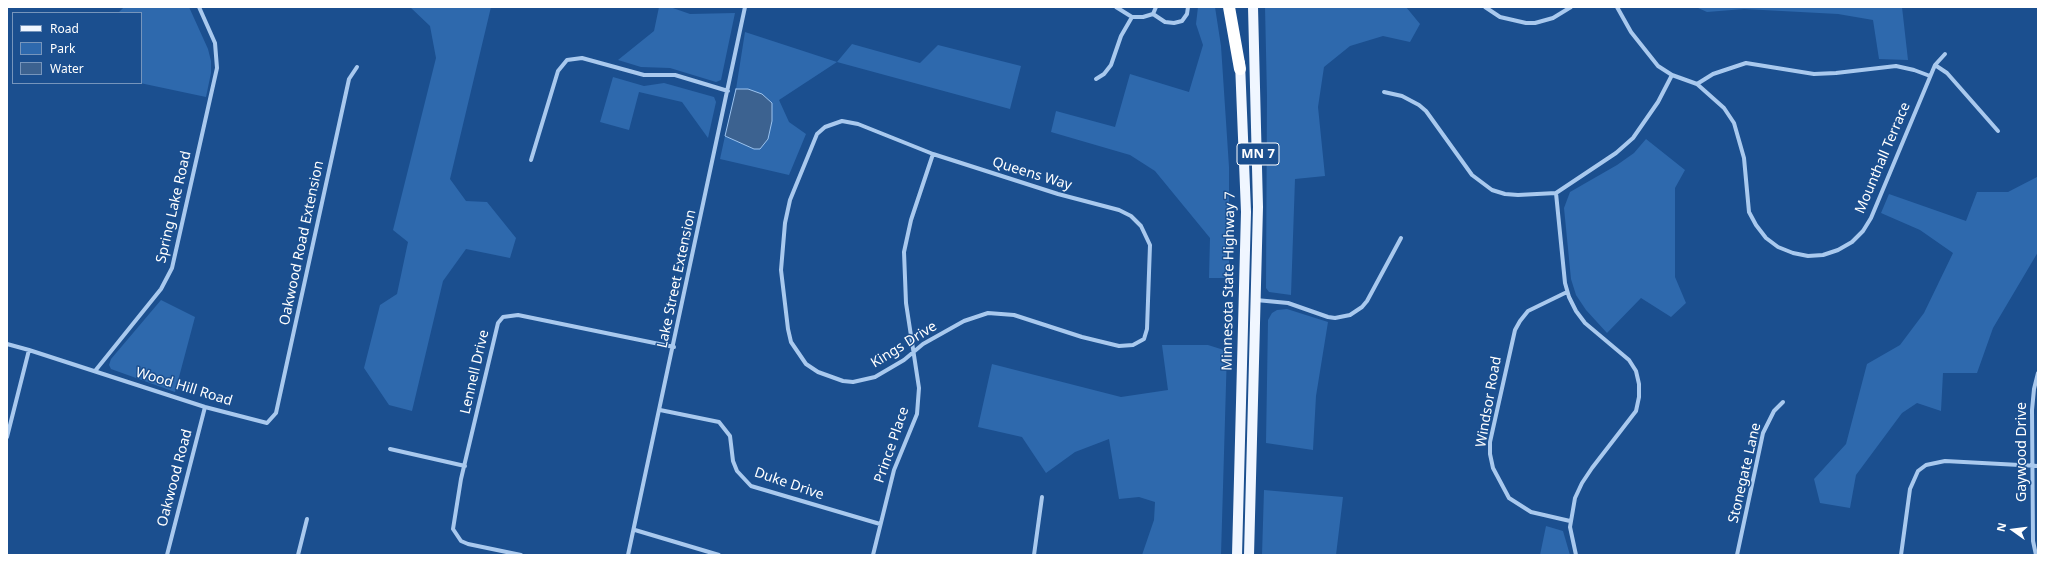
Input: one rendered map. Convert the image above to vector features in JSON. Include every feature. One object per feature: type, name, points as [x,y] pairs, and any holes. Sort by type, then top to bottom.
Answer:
[{"type":"highway","points":[[1229,7],[1240,69]]},
{"type":"main road","name":"Minnesota State Highway 7","points":[[1235,7],[1240,69],[1246,212],[1237,555]]},
{"type":"main road","name":"Minnesota State Highway 7","points":[[1249,555],[1256,300],[1258,156],[1253,7]]},
{"type":"street","name":"Spring Lake Road","points":[[95,371],[161,289],[172,268],[217,68],[215,44],[199,7]]},
{"type":"street","name":"Lake Street Extension","points":[[628,555],[635,530],[746,7]]},
{"type":"street","points":[[1116,7],[1132,17],[1143,17],[1153,14]]},
{"type":"street","points":[[1153,14],[1156,7]]},
{"type":"street","points":[[1153,14],[1164,22],[1174,24],[1182,21],[1187,14],[1188,7]]},
{"type":"street","points":[[1485,7],[1500,17],[1526,23],[1536,23],[1553,18],[1571,7]]},
{"type":"street","points":[[1617,7],[1631,32],[1658,66],[1672,76],[1697,84],[1713,74],[1746,63],[1814,74],[1896,66],[1930,76]]},
{"type":"street","points":[[1096,79],[1104,74],[1111,65],[1121,36],[1132,17]]},
{"type":"street","name":"Mounthall Terrace","points":[[1697,84],[1724,108],[1734,123],[1744,158],[1749,212],[1756,225],[1766,238],[1778,247],[1792,253],[1808,256],[1838,250],[1852,242],[1863,231],[1871,218],[1935,65],[1945,54]]},
{"type":"street","points":[[531,160],[558,71],[567,60],[582,58],[644,75],[675,75],[728,91]]},
{"type":"street","points":[[1935,65],[1947,73],[1998,131]]},
{"type":"street","name":"Oakwood Road Extension","points":[[267,423],[276,413],[349,79],[358,66]]},
{"type":"street","points":[[1384,92],[1402,96],[1419,105],[1426,111],[1472,175],[1492,190],[1506,194],[1518,195],[1556,193],[1616,153],[1633,138],[1658,102],[1672,76]]},
{"type":"street","name":"Queens Way","points":[[813,143],[817,134],[825,126],[842,121],[851,121],[932,154],[1058,194],[1119,210],[1137,221],[1148,239],[1150,252],[1147,329],[1144,339]]},
{"type":"street","name":"Kings Drive","points":[[813,143],[790,200],[782,247],[783,294],[791,342],[806,364],[818,372],[830,377],[853,382],[874,377],[904,360],[923,344],[964,321],[988,312],[1014,315],[1082,337],[1119,346],[1133,345],[1144,339]]},
{"type":"street","name":"Prince Place","points":[[873,555],[894,470],[917,414],[919,388],[912,353],[904,283],[904,252],[911,220],[932,154]]},
{"type":"street","points":[[1556,193],[1567,292],[1576,311],[1585,323],[1629,360],[1636,371],[1639,384],[1639,398],[1636,411],[1582,483],[1575,498],[1570,521],[1571,534],[1576,555]]},
{"type":"street","points":[[1256,300],[1288,303],[1328,317],[1335,318],[1350,315],[1362,307],[1367,301],[1401,238]]},
{"type":"street","name":"Windsor Road","points":[[1567,292],[1528,311],[1515,330],[1490,442],[1490,454],[1493,468],[1509,498],[1531,512],[1570,521]]},
{"type":"street","name":"Lennell Drive","points":[[521,555],[468,544],[456,535],[453,529],[453,521],[495,330],[503,317],[518,315],[674,347]]},
{"type":"street","points":[[7,344],[95,371]]},
{"type":"street","points":[[7,437],[29,350]]},
{"type":"street","name":"Wood Hill Road","points":[[95,371],[205,407],[267,423]]},
{"type":"street","name":"Gaywood Drive","points":[[2036,555],[2033,541],[2032,410],[2034,389],[2038,373]]},
{"type":"street","name":"Stonegate Lane","points":[[1737,555],[1763,433],[1774,411],[1783,402]]},
{"type":"street","name":"Oakwood Road","points":[[167,555],[205,407]]},
{"type":"street","name":"Duke Drive","points":[[660,410],[719,422],[730,436],[733,461],[737,471],[751,486],[880,524]]},
{"type":"street","points":[[390,449],[465,466]]},
{"type":"street","points":[[1901,555],[1910,489],[1918,471],[1926,465],[1945,461],[2038,466]]},
{"type":"street","points":[[1034,555],[1042,497]]},
{"type":"street","points":[[298,555],[307,519]]},
{"type":"street","points":[[635,530],[718,555]]},
{"type":"green space","points":[[124,7],[189,7],[208,49],[211,61],[211,73],[206,97],[142,83],[142,12],[119,12]]},
{"type":"green space","points":[[410,7],[491,7],[450,179],[466,201],[487,202],[516,238],[510,258],[466,249],[443,281],[412,411],[389,405],[364,368],[380,305],[397,294],[408,242],[393,230],[436,58],[430,26]]},
{"type":"green space","points":[[659,7],[670,7],[690,14],[735,13],[721,80],[716,82],[670,68],[641,67],[618,60],[654,31]]},
{"type":"green space","points":[[1198,7],[1215,7],[1221,46],[1229,167],[1229,278],[1209,278],[1210,238],[1155,171],[1130,155],[1051,132],[1056,111],[1115,127],[1130,74],[1189,92],[1203,45],[1196,24]]},
{"type":"green space","points":[[1265,7],[1406,7],[1420,24],[1410,42],[1383,36],[1350,46],[1324,67],[1318,107],[1325,176],[1295,179],[1291,295],[1269,292],[1266,288],[1267,96]]},
{"type":"green space","points":[[1696,7],[1902,7],[1908,60],[1879,59],[1873,20],[1838,14],[1744,9],[1707,12]]},
{"type":"green space","points":[[745,32],[837,62],[779,100],[789,122],[806,134],[789,175],[720,159],[725,136],[754,149],[768,139],[772,121],[772,103],[748,89],[736,89]]},
{"type":"green space","points":[[852,44],[920,63],[938,45],[1021,66],[1010,109],[837,62]]},
{"type":"green space","points":[[613,77],[644,86],[664,83],[714,97],[716,102],[708,138],[682,102],[639,92],[629,130],[600,122]]},
{"type":"green space","points":[[1646,139],[1685,170],[1675,188],[1675,277],[1686,303],[1671,317],[1641,298],[1607,333],[1586,310],[1576,295],[1571,279],[1564,208],[1570,192],[1617,165],[1634,153]]},
{"type":"green space","points":[[2038,174],[2038,252],[1993,328],[1977,373],[1943,373],[1941,411],[1917,403],[1902,413],[1856,475],[1850,508],[1820,503],[1814,479],[1846,444],[1867,364],[1900,345],[1924,313],[1953,253],[1920,230],[1881,213],[1889,194],[1966,221],[1977,192],[2008,192],[2037,177]]},
{"type":"green space","points":[[161,300],[195,317],[175,392],[111,369],[109,365],[111,359]]},
{"type":"green space","points":[[1287,309],[1328,322],[1316,396],[1313,450],[1266,443],[1268,320],[1272,313],[1277,310]]},
{"type":"green space","points":[[1162,345],[1208,345],[1227,351],[1221,555],[1142,555],[1154,520],[1155,502],[1139,497],[1119,499],[1109,439],[1075,452],[1046,473],[1022,437],[978,427],[992,364],[1121,397],[1168,390]]},
{"type":"green space","points":[[1264,490],[1343,497],[1336,555],[1262,555]]},
{"type":"green space","points":[[1546,526],[1563,531],[1570,555],[1540,555]]},
{"type":"water","points":[[736,89],[748,89],[762,94],[772,103],[772,121],[768,139],[760,149],[754,149],[725,136]]}]
